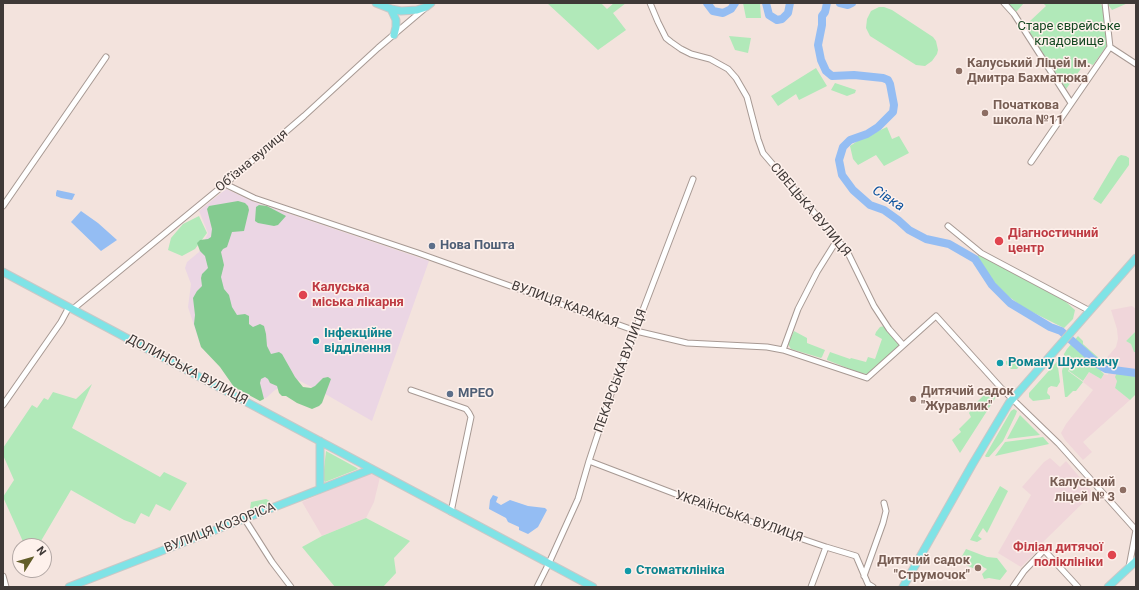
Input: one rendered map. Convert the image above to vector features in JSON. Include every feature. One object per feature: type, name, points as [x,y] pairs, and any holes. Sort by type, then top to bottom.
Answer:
[{"type":"main road","name":"Обʼїзна вулиця","points":[[376,3],[401,11],[417,10],[428,5]]},
{"type":"main road","points":[[391,9],[396,20],[394,35]]},
{"type":"main road","points":[[903,587],[994,427],[1013,399],[1136,258]]},
{"type":"main road","name":"ДОЛИНСЬКА ВУЛИЦЯ","points":[[3,272],[593,587]]},
{"type":"main road","points":[[320,441],[320,489]]},
{"type":"main road","name":"ВУЛИЦЯ КОЗОРІСА","points":[[69,587],[372,469]]},
{"type":"main road","points":[[1108,587],[1136,561]]},
{"type":"street","name":"СІВЕЦЬКА ВУЛИЦЯ","points":[[650,3],[666,38],[681,49],[691,54],[710,59],[728,69],[736,78],[747,97],[763,153],[846,251],[854,264],[874,306],[889,329],[903,345]]},
{"type":"street","points":[[1004,3],[1014,14],[1071,103]]},
{"type":"street","points":[[1031,162],[1110,47],[1105,3]]},
{"type":"street","name":"Обʼїзна вулиця","points":[[71,308],[225,184],[304,116],[428,5]]},
{"type":"street","points":[[1110,47],[1136,64]]},
{"type":"street","points":[[3,206],[106,57]]},
{"type":"street","name":"ПЕКАРСЬКА ВУЛИЦЯ","points":[[537,587],[578,499],[612,391],[693,179]]},
{"type":"street","name":"ВУЛИЦЯ КАРАКАЯ","points":[[225,184],[254,198],[411,250],[636,331],[687,343],[767,347],[783,350],[867,378],[903,345]]},
{"type":"street","points":[[948,226],[980,253],[1090,311]]},
{"type":"street","points":[[783,350],[798,309],[817,272],[837,240]]},
{"type":"street","points":[[3,405],[71,308]]},
{"type":"street","points":[[903,345],[936,316],[1013,399],[1059,444],[1136,530],[1129,567]]},
{"type":"street","points":[[411,390],[466,409],[471,417],[451,512]]},
{"type":"street","name":"УКРАЇНСЬКА ВУЛИЦЯ","points":[[589,461],[713,509],[856,556],[868,584],[873,587]]},
{"type":"street","points":[[864,576],[885,517],[886,511],[884,503]]},
{"type":"street","points":[[244,518],[272,562],[291,587]]},
{"type":"street","points":[[811,587],[826,547]]},
{"type":"street","points":[[1013,587],[1024,570],[1044,550],[1078,587]]},
{"type":"street","points":[[3,576],[6,587]]},
{"type":"shaded area","name":"Калуська міська лікарня","points":[[226,189],[254,202],[429,261],[372,421],[298,380],[275,390],[266,398],[260,399],[213,359],[200,344],[188,307],[191,284],[185,268],[187,262],[199,252],[208,233],[199,211]]},
{"type":"shaded area","points":[[1132,306],[1136,309],[1136,331],[1126,341],[1131,344],[1136,352],[1136,370],[1117,381],[1115,388],[1130,400],[1083,442],[1092,452],[1083,460],[1065,440],[1061,433],[1066,424],[1093,390],[1083,382],[1089,372],[1101,379],[1104,374],[1108,375],[1110,367],[1103,362],[1116,347],[1118,339],[1117,329],[1111,310]]},
{"type":"shaded area","points":[[1050,458],[1060,467],[1066,461],[1093,493],[1038,547],[1034,554],[1021,567],[998,553],[1031,495],[1022,487],[1044,462]]},
{"type":"shaded area","points":[[373,473],[380,477],[374,502],[366,518],[322,536],[302,502],[362,476]]},
{"type":"green space","points":[[547,3],[601,3],[607,9],[614,3],[626,3],[613,13],[626,30],[598,50]]},
{"type":"green space","points":[[743,3],[760,3],[761,18],[746,18]]},
{"type":"green space","points":[[1006,3],[1024,3],[1015,13]]},
{"type":"green space","name":"Старе єврейське кладовище","points":[[1043,3],[1100,3],[1103,7],[1108,44],[1093,65],[1086,62],[1066,89],[1029,32],[1029,22],[1046,6]]},
{"type":"green space","points":[[1107,3],[1128,3],[1112,10]]},
{"type":"green space","points":[[879,7],[892,10],[933,37],[936,41],[938,50],[932,61],[925,66],[916,65],[870,36],[866,28],[867,19],[871,11]]},
{"type":"green space","points":[[729,36],[751,38],[748,53],[735,50]]},
{"type":"green space","points":[[816,68],[827,86],[799,100],[796,94],[778,106],[771,96]]},
{"type":"green space","points":[[835,83],[856,90],[855,93],[847,96],[831,90]]},
{"type":"green space","points":[[887,127],[892,139],[899,136],[909,153],[884,166],[876,155],[858,165],[853,159],[850,146],[859,140]]},
{"type":"green space","points":[[1121,155],[1129,158],[1129,165],[1101,204],[1093,199],[1118,157]]},
{"type":"green space","points":[[238,201],[245,203],[249,210],[244,231],[232,232],[227,247],[221,252],[224,265],[221,277],[224,289],[229,295],[232,307],[237,315],[245,314],[249,316],[249,324],[253,327],[260,324],[264,326],[267,346],[271,354],[279,352],[282,354],[295,377],[303,387],[311,388],[323,378],[328,377],[331,379],[322,403],[312,409],[297,403],[286,396],[282,396],[279,393],[277,386],[270,383],[265,377],[261,379],[260,383],[264,399],[260,401],[234,387],[220,367],[201,347],[194,324],[195,315],[193,298],[202,286],[202,274],[208,268],[205,256],[200,251],[197,243],[200,240],[211,237],[212,229],[207,209],[209,206]]},
{"type":"green space","points":[[259,205],[267,206],[286,216],[278,225],[274,226],[258,223],[255,221],[256,207]]},
{"type":"green space","points":[[199,216],[207,233],[195,249],[182,256],[168,250],[171,238],[183,224]]},
{"type":"green space","points":[[978,255],[1065,301],[1075,310],[1073,319],[1064,328],[1024,308],[1008,296],[995,283],[977,258]]},
{"type":"green space","points":[[884,326],[900,345],[867,374],[860,373],[827,360],[830,352],[850,359],[866,362],[868,357],[875,359],[882,339],[875,335],[880,327]]},
{"type":"green space","points":[[794,331],[807,338],[807,343],[825,350],[822,357],[821,358],[791,349],[788,344]]},
{"type":"green space","points":[[1136,331],[1136,352],[1134,352],[1131,344],[1126,341]]},
{"type":"green space","points":[[1078,336],[1083,341],[1083,344],[1109,367],[1101,371],[1104,374],[1101,379],[1089,372],[1083,381],[1069,371],[1072,366],[1068,371],[1083,382],[1076,391],[1073,391],[1065,397],[1062,371],[1064,354]]},
{"type":"green space","points":[[1062,356],[1062,361],[1058,367],[1060,382],[1057,387],[1051,386],[1048,388],[1047,393],[1050,396],[1050,399],[1033,401],[1029,397],[1029,393]]},
{"type":"green space","points":[[1025,360],[1017,369],[1011,369],[1006,364],[1006,361]]},
{"type":"green space","points":[[1119,368],[1136,370],[1136,394],[1130,400],[1115,388],[1117,381],[1115,377]]},
{"type":"green space","points":[[92,384],[72,428],[160,477],[164,472],[187,483],[170,511],[156,504],[149,517],[141,513],[135,524],[124,520],[71,490],[43,538],[21,538],[3,497],[14,480],[3,455],[3,448],[32,405],[37,408],[44,398],[48,400],[53,392],[76,399]]},
{"type":"green space","points":[[990,389],[996,397],[960,453],[952,440],[961,432],[959,429],[971,417],[969,413],[975,404]]},
{"type":"green space","points":[[1014,409],[1017,411],[1016,414],[1003,441],[989,457],[986,457],[985,456],[1011,411]]},
{"type":"green space","points":[[1020,415],[1040,435],[1007,439]]},
{"type":"green space","points":[[1043,437],[1049,444],[995,456],[1005,442]]},
{"type":"green space","points":[[326,451],[358,469],[325,482],[323,478]]},
{"type":"green space","points":[[1000,486],[1008,491],[987,533],[983,528],[978,536],[982,539],[977,542],[970,540]]},
{"type":"green space","points":[[266,499],[270,501],[270,506],[252,513],[251,512],[251,502]]},
{"type":"green space","points":[[366,518],[410,541],[394,558],[396,573],[383,587],[335,587],[302,547],[322,536]]},
{"type":"green space","points":[[966,549],[987,557],[997,558],[1007,571],[1000,580],[989,578],[984,579],[982,574],[987,569],[981,566],[975,569],[966,565],[957,565]]},
{"type":"water","points":[[57,190],[75,194],[72,200],[61,198],[56,196]]},
{"type":"water","points":[[81,211],[98,223],[117,240],[101,251],[71,222]]},
{"type":"water","points":[[493,495],[498,497],[496,502],[501,505],[510,500],[528,506],[545,508],[547,510],[538,527],[528,534],[519,530],[519,527],[508,522],[506,518],[489,509],[490,500]]},
{"type":"waterway","name":"Сівка","points":[[707,3],[713,11],[723,13],[731,9],[735,3]]},
{"type":"waterway","name":"Сівка","points":[[766,3],[769,15],[777,20],[782,19],[788,13],[790,3]]},
{"type":"waterway","name":"Сівка","points":[[827,3],[825,12],[822,16],[822,25],[818,45],[821,60],[826,71],[832,76],[854,75],[883,78],[888,80],[894,105],[893,112],[878,127],[867,134],[850,140],[843,147],[839,160],[842,175],[853,190],[870,205],[884,210],[909,230],[926,239],[949,244],[975,259],[992,285],[1010,303],[1050,327],[1061,331],[1098,364],[1106,369],[1136,373]]},
{"type":"waterway","name":"Сівка","points":[[840,3],[848,5],[852,3]]},
{"type":"place","name":"Калуський Ліцей ім. Дмитра Бахматюка","points":[[959,71]]},
{"type":"place","name":"Початкова школа №11","points":[[985,113]]},
{"type":"place","name":"Діагностичний центр","points":[[999,241]]},
{"type":"place","name":"Нова Пошта","points":[[432,246]]},
{"type":"place","name":"Калуська міська лікарня","points":[[303,295]]},
{"type":"place","name":"Інфекційне відділення","points":[[316,341]]},
{"type":"place","name":"Роману Шухевичу","points":[[1000,363]]},
{"type":"place","name":"МРЕО","points":[[450,394]]},
{"type":"place","name":"Дитячий садок \"Журавлик\"","points":[[913,399]]},
{"type":"place","name":"Калуський ліцей № 3","points":[[1123,490]]},
{"type":"place","name":"Філіал дитячої поліклініки","points":[[1112,555]]},
{"type":"place","name":"Дитячий садок \"Струмочок\"","points":[[978,568]]},
{"type":"place","name":"Стоматклініка","points":[[628,571]]}]
